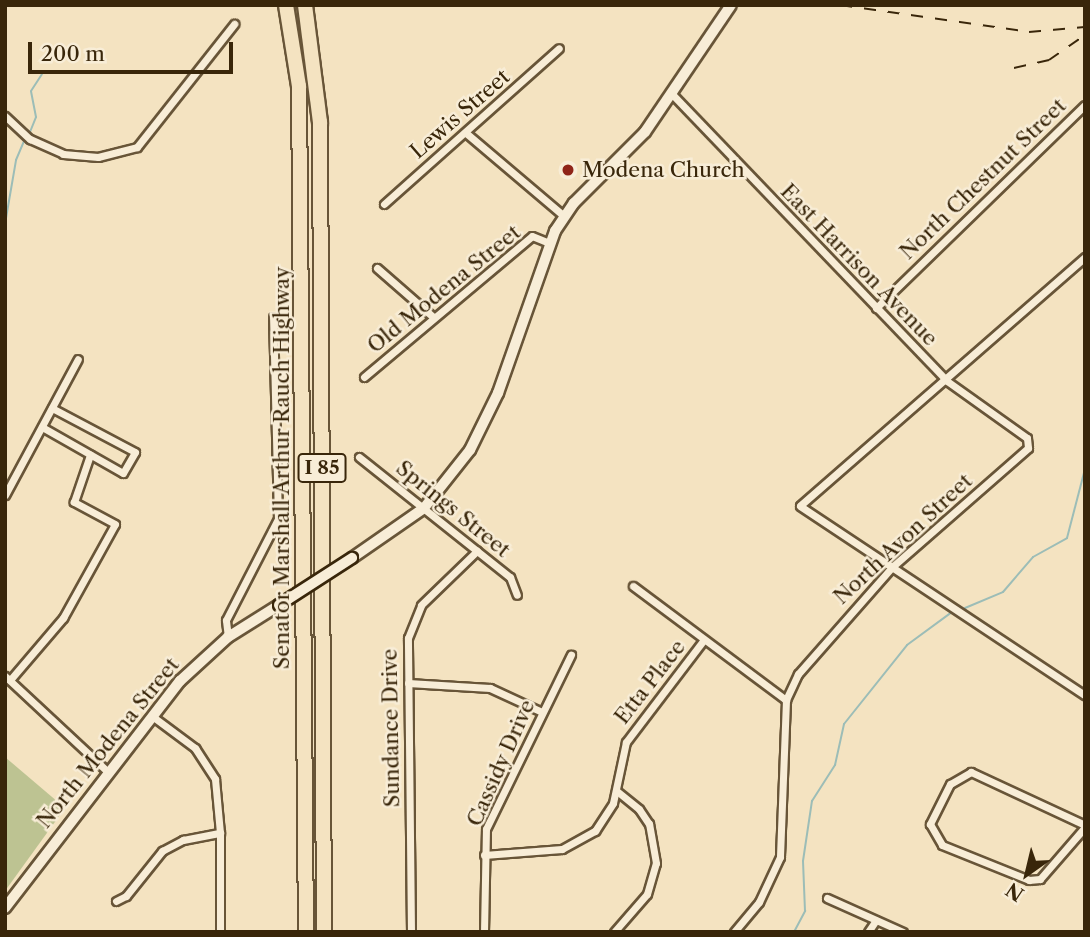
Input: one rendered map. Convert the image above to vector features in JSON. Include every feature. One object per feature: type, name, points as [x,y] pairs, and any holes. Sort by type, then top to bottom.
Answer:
[{"type":"highway","name":"Senator Marshall Arthur Rauch Highway","points":[[305,5],[320,122],[324,932]]},
{"type":"highway","name":"Senator Marshall Arthur Rauch Highway","points":[[286,10],[299,86],[306,932]]},
{"type":"street","name":"North Modena Street","points":[[5,908],[152,716],[197,664],[228,637],[352,558],[424,508],[470,450],[487,419],[549,243],[564,216],[633,147],[731,5]]},
{"type":"street","points":[[5,116],[47,149],[89,157],[136,147],[148,137],[234,24]]},
{"type":"street","name":"Lewis Street","points":[[384,204],[559,48]]},
{"type":"street","name":"East Harrison Avenue","points":[[672,94],[947,381],[1027,438],[1028,448]]},
{"type":"street","name":"North Chestnut Street","points":[[876,308],[1085,105]]},
{"type":"street","points":[[466,133],[564,216]]},
{"type":"street","name":"Old Modena Street","points":[[364,377],[432,316],[532,236],[549,243]]},
{"type":"street","points":[[1085,257],[947,381],[800,506],[1085,695]]},
{"type":"street","points":[[377,268],[432,316]]},
{"type":"street","points":[[228,637],[226,620],[278,519],[273,317]]},
{"type":"street","points":[[5,495],[78,359]]},
{"type":"street","points":[[41,427],[124,473],[135,452],[52,408]]},
{"type":"street","name":"North Avon Street","points":[[734,932],[759,902],[777,865],[784,835],[786,700],[811,655],[893,566],[1028,448]]},
{"type":"street","points":[[90,455],[74,502],[115,524],[63,618],[7,678],[108,772]]},
{"type":"street","name":"Springs Street","points":[[359,457],[510,577],[517,595]]},
{"type":"street","name":"Sundance Drive","points":[[411,932],[408,638],[412,621],[421,605],[477,551]]},
{"type":"street","points":[[633,586],[786,700]]},
{"type":"street","name":"Etta Place","points":[[484,855],[540,852],[577,843],[608,815],[617,791],[626,742],[704,641]]},
{"type":"street","name":"Cassidy Drive","points":[[484,932],[486,829],[571,655]]},
{"type":"street","points":[[408,683],[490,688],[542,712]]},
{"type":"street","points":[[152,716],[195,748],[208,764],[218,791],[220,932]]},
{"type":"street","points":[[971,772],[1085,826],[1040,879],[1029,880],[942,845],[930,824],[950,784],[971,772]]},
{"type":"street","points":[[614,932],[647,894],[656,863],[649,824],[639,808],[617,791]]},
{"type":"street","points":[[116,901],[126,896],[162,851],[183,840],[220,833]]},
{"type":"street","points":[[827,898],[903,932]]},
{"type":"street","points":[[868,932],[876,920]]},
{"type":"green space","points":[[5,757],[65,808],[5,891]]},
{"type":"waterway","points":[[30,132],[36,117],[31,91],[42,74]]},
{"type":"waterway","points":[[5,224],[16,160],[24,141]]},
{"type":"waterway","points":[[965,608],[1003,592],[1033,557],[1067,538],[1085,469]]},
{"type":"waterway","points":[[794,932],[805,911],[803,861],[812,801],[835,765],[844,724],[907,645],[952,612]]},
{"type":"railway","points":[[840,5],[1029,32],[1085,27]]},
{"type":"railway","points":[[1014,68],[1049,60],[1085,35]]},
{"type":"place","name":"Modena Church","points":[[568,170]]}]
